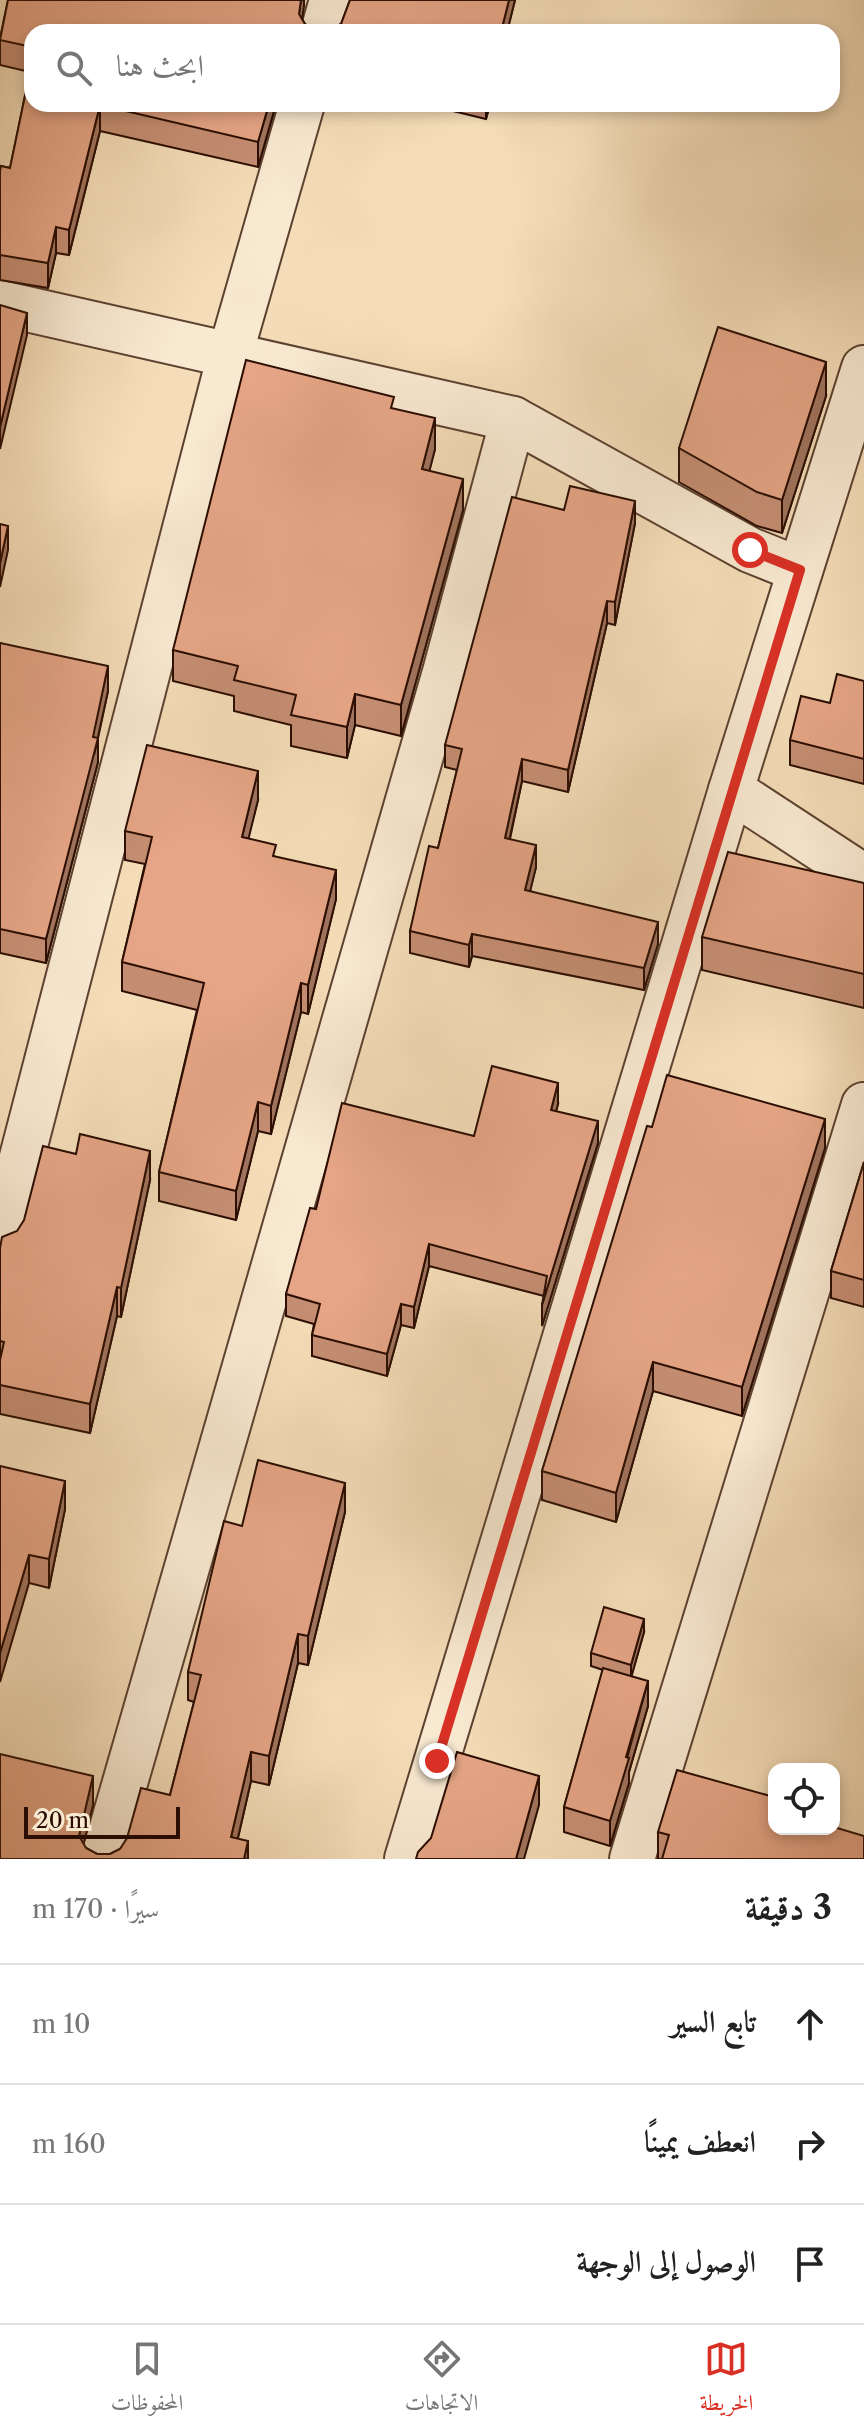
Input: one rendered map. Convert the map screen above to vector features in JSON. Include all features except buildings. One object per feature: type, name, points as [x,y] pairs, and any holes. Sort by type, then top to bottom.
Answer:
[{"type":"street","points":[[325,24],[332,0]]},
{"type":"street","points":[[0,1242],[230,355],[300,112]]},
{"type":"street","points":[[0,303],[513,419],[750,550],[800,570]]},
{"type":"street","points":[[407,1859],[731,790],[864,368]]},
{"type":"street","points":[[103,1859],[445,672],[513,419]]},
{"type":"street","points":[[731,790],[864,877]]},
{"type":"street","points":[[632,1859],[864,1105]]},
{"type":"route","points":[[437,1761],[800,570],[750,550]]}]
